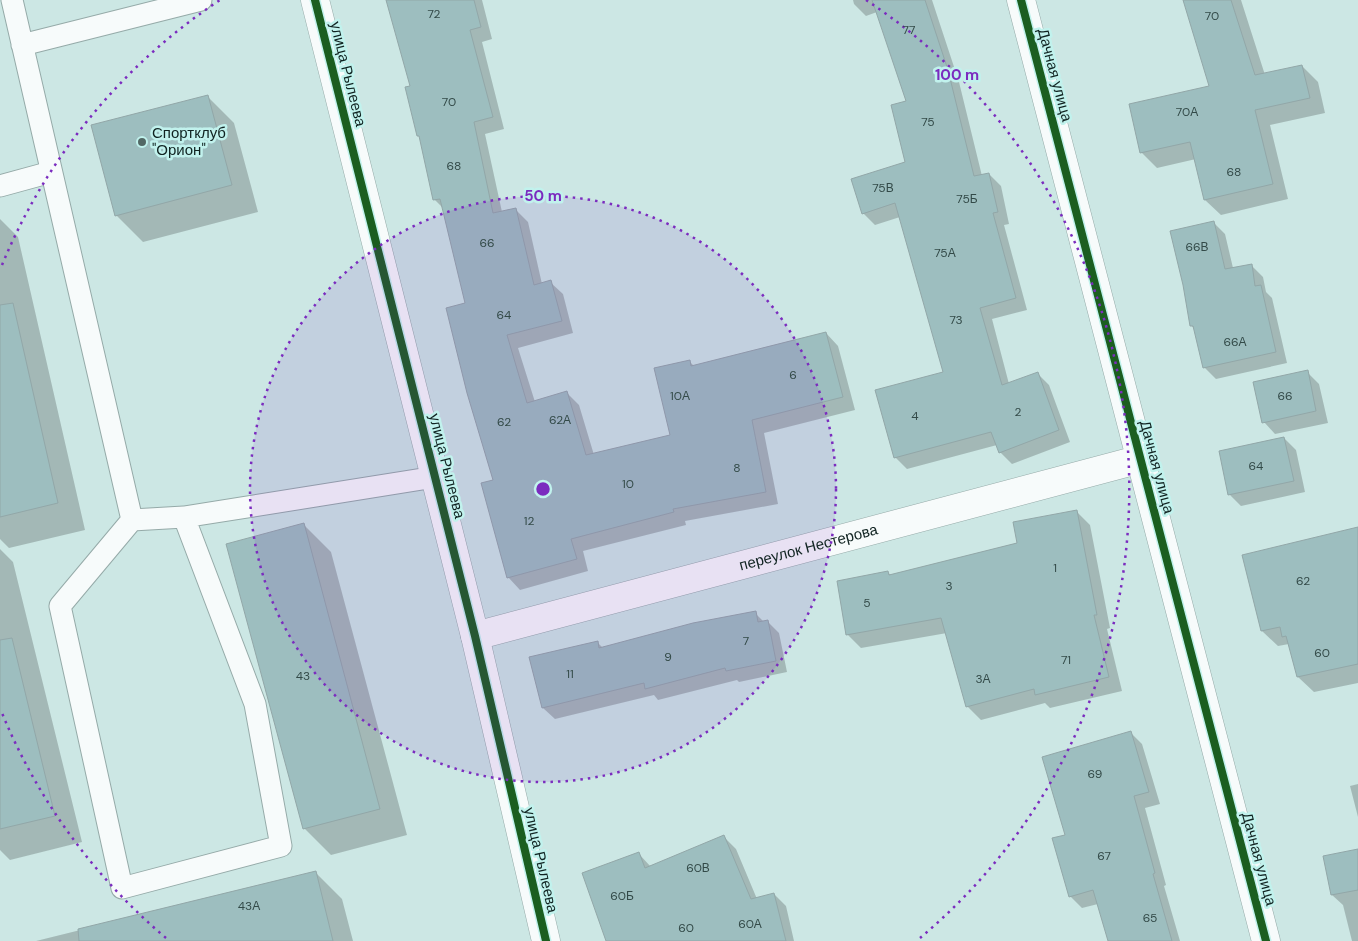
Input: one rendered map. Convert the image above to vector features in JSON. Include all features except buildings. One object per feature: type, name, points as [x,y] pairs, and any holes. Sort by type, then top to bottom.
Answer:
[{"type":"street","name":"улица Рылеева","points":[[315,0],[476,636],[546,941]]},
{"type":"street","name":"Дачная улица","points":[[1021,0],[1266,941]]},
{"type":"street","name":"переулок Нестерова","points":[[476,636],[1141,459]]},
{"type":"lane","points":[[12,0],[132,520]]},
{"type":"lane","points":[[22,45],[201,0]]},
{"type":"lane","points":[[0,186],[51,172]]},
{"type":"lane","points":[[184,516],[255,704],[281,846],[122,888],[60,606],[132,520],[184,516],[435,477]]},
{"type":"cycle path","points":[[315,0],[475,636],[546,941]]},
{"type":"cycle path","points":[[1021,0],[1266,941]]},
{"type":"place","name":"Спортклуб \"Орион\"","points":[[142,142]]}]
